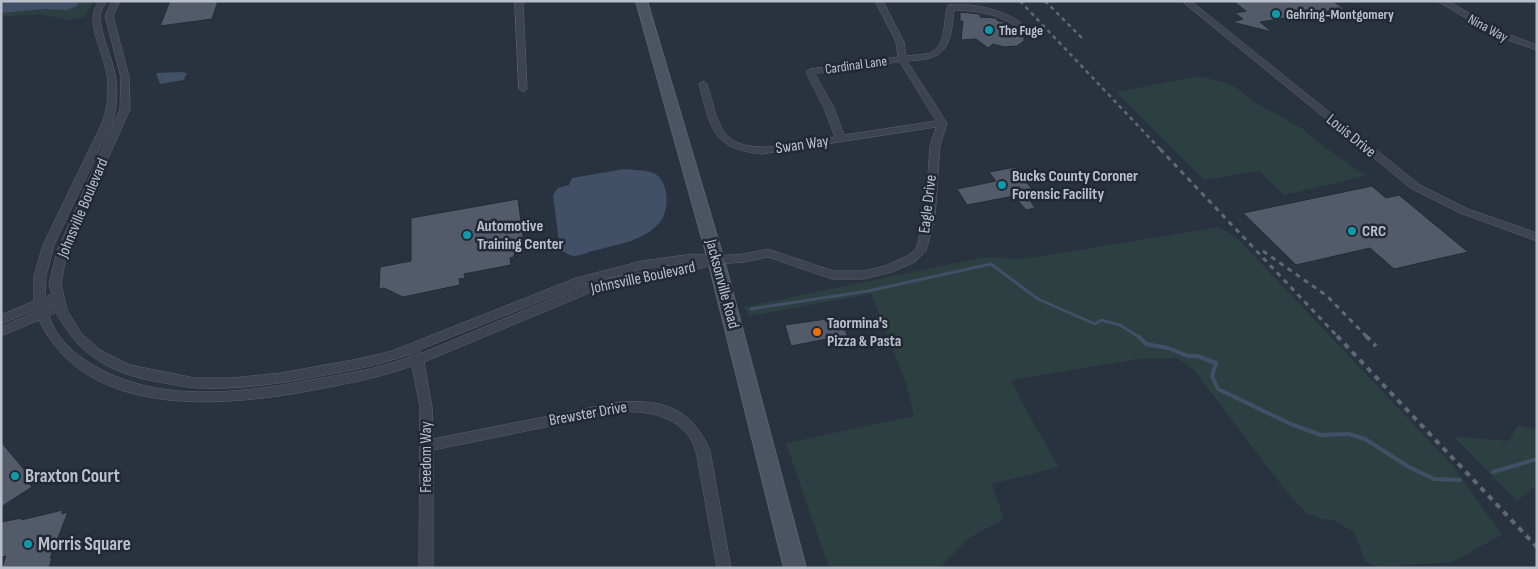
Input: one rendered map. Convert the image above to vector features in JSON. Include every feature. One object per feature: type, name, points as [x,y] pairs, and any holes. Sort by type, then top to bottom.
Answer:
[{"type":"main road","name":"Jacksonville Road","points":[[642,1],[716,260],[796,568]]},
{"type":"street","name":"Johnsville Boulevard","points":[[103,1],[98,13],[97,24],[114,85],[113,106],[108,122],[44,256],[39,277],[41,308],[46,323],[58,345],[85,368],[97,375],[124,385],[174,396],[230,397],[271,392],[359,376],[600,284],[623,278],[698,267],[716,260]]},
{"type":"street","name":"Johnsville Boulevard","points":[[116,1],[109,16],[127,80],[128,93],[125,109],[65,243],[55,284],[59,301],[70,327],[77,336],[96,353],[127,369],[195,383],[232,383],[281,378],[416,354]]},
{"type":"street","points":[[519,1],[523,89]]},
{"type":"street","points":[[879,1],[900,42],[902,59],[942,123]]},
{"type":"street","name":"Louis Drive","points":[[1186,1],[1416,187],[1464,211],[1537,237]]},
{"type":"street","name":"Nina Way","points":[[1442,1],[1492,32],[1537,48]]},
{"type":"street","name":"Cardinal Lane","points":[[841,139],[829,108],[810,72],[932,55],[940,51],[946,39],[951,7],[991,11],[1005,16],[1018,24]]},
{"type":"street","name":"Swan Way","points":[[703,84],[720,136],[728,144],[744,150],[761,151],[942,123]]},
{"type":"street","name":"Eagle Drive","points":[[716,260],[744,258],[768,253],[832,275],[863,274],[888,268],[912,259],[921,251],[930,217],[935,146],[942,123]]},
{"type":"street","points":[[1,320],[59,301]]},
{"type":"street","points":[[1,332],[41,308]]},
{"type":"street","name":"Freedom Way","points":[[416,354],[426,407],[426,568]]},
{"type":"street","name":"Brewster Drive","points":[[426,446],[619,407],[657,408],[673,413],[690,426],[702,450],[724,568]]},
{"type":"shaded area","points":[[1,1],[93,1],[85,17],[69,20],[39,14],[1,17]]},
{"type":"shaded area","points":[[1199,76],[1227,83],[1237,88],[1253,101],[1303,129],[1319,143],[1366,176],[1284,195],[1259,171],[1204,180],[1116,92]]},
{"type":"shaded area","points":[[1219,227],[1237,238],[1453,466],[1502,535],[1452,562],[1377,567],[1365,561],[1354,532],[1333,520],[1320,519],[1305,512],[1286,491],[1193,369],[1177,358],[1138,359],[1011,380],[1059,467],[992,484],[1004,519],[969,538],[941,566],[930,568],[829,568],[786,443],[914,416],[906,383],[871,294],[749,316],[744,307],[984,257],[1023,259]]},
{"type":"shaded area","points":[[1518,425],[1537,430],[1537,485],[1517,501],[1453,436],[1509,441]]},
{"type":"water","points":[[1,1],[79,1],[77,6],[67,10],[44,9],[1,13]]},
{"type":"water","points":[[156,73],[187,73],[184,80],[160,84]]},
{"type":"water","points":[[624,169],[651,172],[662,181],[665,187],[667,202],[660,222],[646,234],[622,244],[577,256],[560,250],[553,195],[558,188],[569,185],[572,178]]},
{"type":"building","points":[[170,1],[218,1],[212,19],[160,26]]},
{"type":"building","name":"Gehring-Montgomery","points":[[1233,1],[1333,1],[1344,9],[1260,22],[1272,32],[1232,22],[1243,19],[1235,13],[1246,11]]},
{"type":"building","name":"The Fuge","points":[[960,12],[980,14],[980,17],[995,18],[998,21],[1004,22],[1004,26],[1018,31],[1024,36],[1024,41],[1017,46],[1004,47],[993,44],[988,48],[976,39],[961,40],[963,21],[960,21]]},
{"type":"building","name":"Bucks County Coroner Forensic Facility","points":[[1015,167],[1034,192],[1026,194],[1035,208],[1026,210],[1014,196],[967,205],[957,189],[996,181],[989,172]]},
{"type":"building","name":"CRC","points":[[1372,186],[1386,198],[1399,195],[1468,252],[1394,269],[1370,248],[1296,265],[1243,213]]},
{"type":"building","name":"Automotive Training Center","points":[[518,199],[525,252],[514,254],[514,257],[510,258],[511,265],[464,274],[465,278],[459,279],[460,285],[403,297],[384,288],[379,289],[380,267],[411,261],[411,218]]},
{"type":"building","name":"Taormina's Pizza & Pasta","points":[[840,317],[849,340],[828,344],[827,339],[791,346],[785,325]]},
{"type":"building","name":"Braxton Court","points":[[1,442],[33,480],[29,483],[32,487],[1,507]]},
{"type":"building","name":"Morris Square","points":[[63,510],[62,514],[68,512],[50,558],[52,557],[49,568],[2,568],[6,556],[1,557],[1,522],[22,518],[21,520]]},
{"type":"waterway","points":[[751,309],[868,291],[991,264],[1038,299],[1095,324],[1101,320],[1120,325],[1139,337]]},
{"type":"waterway","points":[[1139,337],[1146,344],[1168,348],[1188,356],[1197,356],[1216,363],[1212,376],[1218,389],[1293,425],[1321,435],[1349,434],[1365,439],[1409,467],[1434,479],[1460,480]]},
{"type":"waterway","points":[[1493,472],[1537,459]]},
{"type":"railway","points":[[1020,1],[1161,150]]},
{"type":"railway","points":[[1045,1],[1084,40]]},
{"type":"railway","points":[[1160,149],[1338,337]]},
{"type":"railway","points":[[1263,251],[1327,296],[1367,337]]},
{"type":"railway","points":[[1337,336],[1537,547]]},
{"type":"railway","points":[[1367,337],[1376,346]]},
{"type":"place","name":"Gehring-Montgomery","points":[[1276,14]]},
{"type":"place","name":"The Fuge","points":[[989,30]]},
{"type":"place","name":"Bucks County Coroner Forensic Facility","points":[[1002,185]]},
{"type":"place","name":"CRC","points":[[1352,231]]},
{"type":"place","name":"Automotive Training Center","points":[[467,235]]},
{"type":"place","name":"Taormina's Pizza & Pasta","points":[[817,332]]},
{"type":"place","name":"Braxton Court","points":[[15,476]]},
{"type":"place","name":"Morris Square","points":[[28,544]]}]
